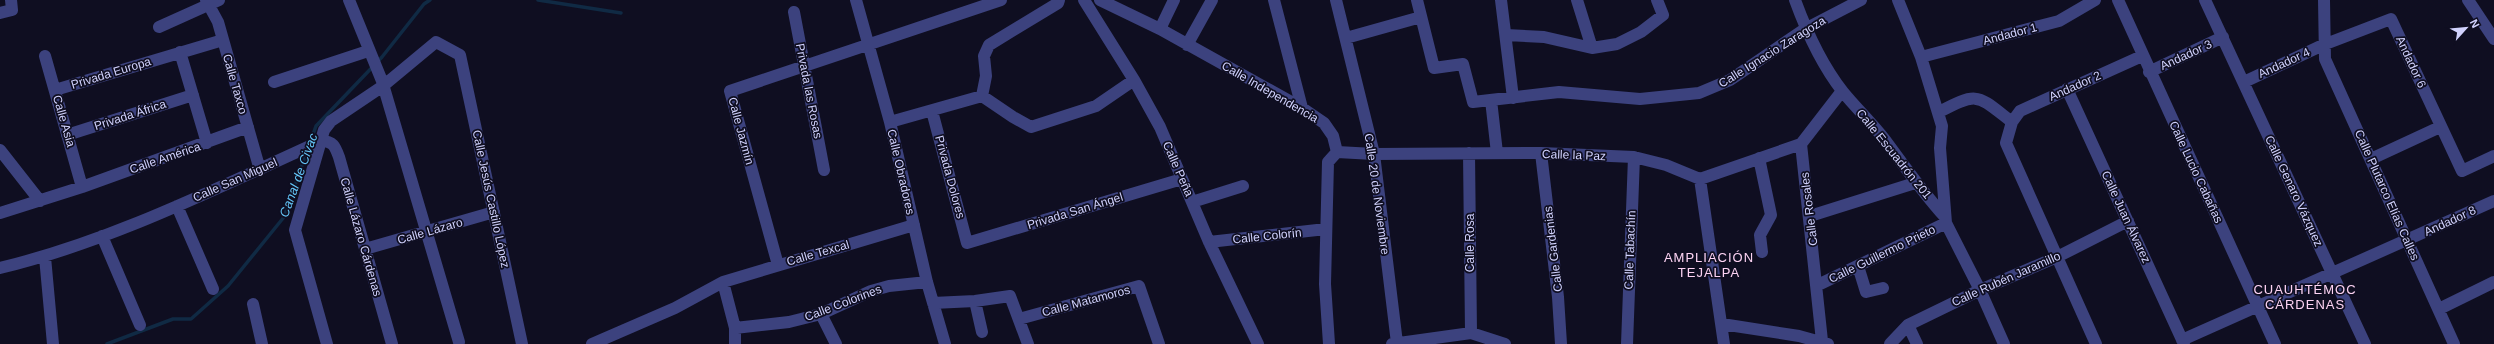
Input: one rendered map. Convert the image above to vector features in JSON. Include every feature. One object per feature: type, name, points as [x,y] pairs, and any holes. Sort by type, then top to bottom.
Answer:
[{"type":"street","points":[[0,13],[12,10],[11,0]]},
{"type":"street","points":[[159,27],[207,3],[219,0]]},
{"type":"street","points":[[349,0],[382,84],[458,342]]},
{"type":"street","points":[[869,44],[1001,0]]},
{"type":"street","points":[[982,96],[986,76],[984,56],[989,45],[1058,3],[1059,0]]},
{"type":"street","name":"Calle Peña","points":[[1084,0],[1134,80],[1160,128],[1209,242],[1258,344]]},
{"type":"street","name":"Calle Independencia","points":[[1100,0],[1160,29],[1302,108],[1324,123],[1334,136],[1337,152]]},
{"type":"street","points":[[1160,29],[1174,0]]},
{"type":"street","points":[[1187,45],[1212,0]]},
{"type":"street","points":[[1274,0],[1302,108]]},
{"type":"street","name":"Calle 20 de Noviembre","points":[[1336,0],[1374,154],[1395,343]]},
{"type":"street","points":[[1346,38],[1421,17],[1417,0]]},
{"type":"street","points":[[1501,0],[1512,98]]},
{"type":"street","points":[[1577,0],[1592,48]]},
{"type":"street","points":[[1506,35],[1544,37],[1592,48],[1617,44],[1641,32],[1663,15],[1657,0]]},
{"type":"street","name":"Calle Escuadrón 201","points":[[1794,0],[1805,29],[1825,66],[1842,91],[1884,140],[1915,183],[1945,220]]},
{"type":"street","name":"Calle Ignacio Zaragoza","points":[[1421,17],[1434,68],[1463,64],[1473,102],[1559,92],[1640,98],[1699,93],[1710,90],[1749,68],[1805,29],[1861,0]]},
{"type":"street","points":[[1898,0],[1921,57],[1942,126],[1940,148],[1945,220],[1980,290],[2004,344]]},
{"type":"street","name":"Andador 1","points":[[1921,57],[2059,21],[2095,0]]},
{"type":"street","name":"Calle Lucio Cabañas","points":[[2118,0],[2149,72],[2275,344]]},
{"type":"street","name":"Calle Genaro Vázquez","points":[[2205,0],[2365,344]]},
{"type":"street","name":"Calle Plutarco Elías Calles","points":[[2324,0],[2323,45],[2325,59],[2331,75],[2371,159],[2454,344]]},
{"type":"street","points":[[2468,0],[2494,39]]},
{"type":"street","name":"Calle Taxco","points":[[207,3],[218,22],[260,170]]},
{"type":"street","name":"Calle Obradores","points":[[857,4],[890,122],[933,303],[945,344]]},
{"type":"street","name":"Privada las Rosas","points":[[794,12],[824,170]]},
{"type":"street","name":"Andador 6","points":[[2323,45],[2391,19],[2440,127],[2462,171],[2494,156]]},
{"type":"street","name":"Andador 3","points":[[2149,72],[2223,37]]},
{"type":"street","name":"Privada Europa","points":[[55,90],[167,55],[223,40]]},
{"type":"street","name":"Calle Jesús Castillo López","points":[[382,84],[436,42],[460,55],[522,344]]},
{"type":"street","name":"Calle Jazmín","points":[[778,265],[730,91],[869,44]]},
{"type":"street","name":"Andador 4","points":[[2244,82],[2323,45]]},
{"type":"street","points":[[180,52],[207,143]]},
{"type":"street","points":[[274,82],[370,55]]},
{"type":"street","name":"Calle Asia","points":[[45,56],[82,187]]},
{"type":"street","name":"Andador 2","points":[[2012,122],[2020,112],[2067,89],[2142,56]]},
{"type":"street","points":[[890,122],[982,96],[1031,127],[1096,106],[1134,80]]},
{"type":"street","points":[[327,344],[295,230],[317,142],[324,130],[331,120],[382,84]]},
{"type":"street","name":"Calle Juan Álvarez","points":[[2067,89],[2183,342]]},
{"type":"street","points":[[1724,344],[1700,179],[1801,144],[1842,91]]},
{"type":"street","name":"Privada África","points":[[67,135],[193,95]]},
{"type":"street","points":[[1938,112],[1965,99],[1982,98],[2012,122],[2006,143],[2096,344]]},
{"type":"street","points":[[1492,100],[1497,153]]},
{"type":"street","name":"Privada Dolores","points":[[932,111],[967,243]]},
{"type":"street","name":"Calle América","points":[[0,213],[82,187],[248,127]]},
{"type":"street","points":[[2371,159],[2440,127]]},
{"type":"street","name":"Calle Lázaro Cárdenas","points":[[317,142],[329,141],[335,146],[392,344]]},
{"type":"street","name":"Calle San Miguel","points":[[0,268],[45,257],[102,236],[177,206],[260,170],[317,142]]},
{"type":"street","name":"Calle Rosales","points":[[1801,144],[1826,342]]},
{"type":"street","points":[[0,150],[40,201]]},
{"type":"street","points":[[1329,344],[1326,229],[1328,162],[1337,152]]},
{"type":"street","name":"Calle la Paz","points":[[1337,152],[1374,154],[1497,153],[1634,157],[1666,165],[1700,179]]},
{"type":"street","name":"Calle Rosa","points":[[1469,153],[1471,333]]},
{"type":"street","name":"Calle Gardenias","points":[[1541,154],[1558,297],[1561,344]]},
{"type":"street","name":"Calle Tabachín","points":[[1627,344],[1634,157]]},
{"type":"street","points":[[1759,158],[1771,215],[1760,235],[1762,252]]},
{"type":"street","name":"Privada San Ángel","points":[[967,243],[1182,179]]},
{"type":"street","points":[[1810,216],[1915,183]]},
{"type":"street","points":[[1192,202],[1243,186]]},
{"type":"street","name":"Andador 8","points":[[2183,342],[2258,306],[2494,201]]},
{"type":"street","points":[[177,206],[213,288]]},
{"type":"street","name":"Calle Lázaro","points":[[365,249],[494,212]]},
{"type":"street","name":"Calle Guillermo Prieto","points":[[1818,285],[1858,266],[1945,220]]},
{"type":"street","name":"Calle Rubén Jaramillo","points":[[1890,344],[1908,325],[1980,290],[2057,257],[2128,221]]},
{"type":"street","name":"Calle Texcal","points":[[592,344],[675,308],[723,282],[914,225]]},
{"type":"street","name":"Calle Colorín","points":[[1209,242],[1326,229]]},
{"type":"street","points":[[102,236],[140,325]]},
{"type":"street","points":[[45,257],[53,344]]},
{"type":"street","points":[[1858,266],[1866,292],[1883,288]]},
{"type":"street","points":[[723,282],[735,328],[736,344]]},
{"type":"street","name":"Calle Colorines","points":[[735,328],[789,322],[821,314],[871,291],[889,286],[928,282]]},
{"type":"street","points":[[2439,309],[2494,282]]},
{"type":"street","name":"Calle Matamoros","points":[[1019,319],[1139,286],[1159,344]]},
{"type":"street","points":[[933,303],[975,301],[1010,296],[1028,344]]},
{"type":"street","points":[[975,301],[982,332]]},
{"type":"street","points":[[253,304],[262,344]]},
{"type":"street","points":[[821,314],[836,344]]},
{"type":"street","points":[[1722,324],[1800,340],[1826,342]]},
{"type":"street","points":[[1908,325],[1917,344]]},
{"type":"street","points":[[1395,343],[1419,342],[1471,333],[1505,344]]},
{"type":"waterway","name":"Canal de Civac","points":[[310,143],[316,126],[382,57],[424,4],[430,0]]},
{"type":"waterway","name":"Canal de Civac","points":[[538,0],[621,13]]},
{"type":"waterway","name":"Canal de Civac","points":[[107,344],[173,319],[191,319],[228,286],[284,217],[307,151]]},
{"type":"district","name":"AMPLIACIÓN TEJALPA","points":[[1709,264]]},
{"type":"district","name":"CUAUHTÉMOC CÁRDENAS","points":[[2305,296]]}]
